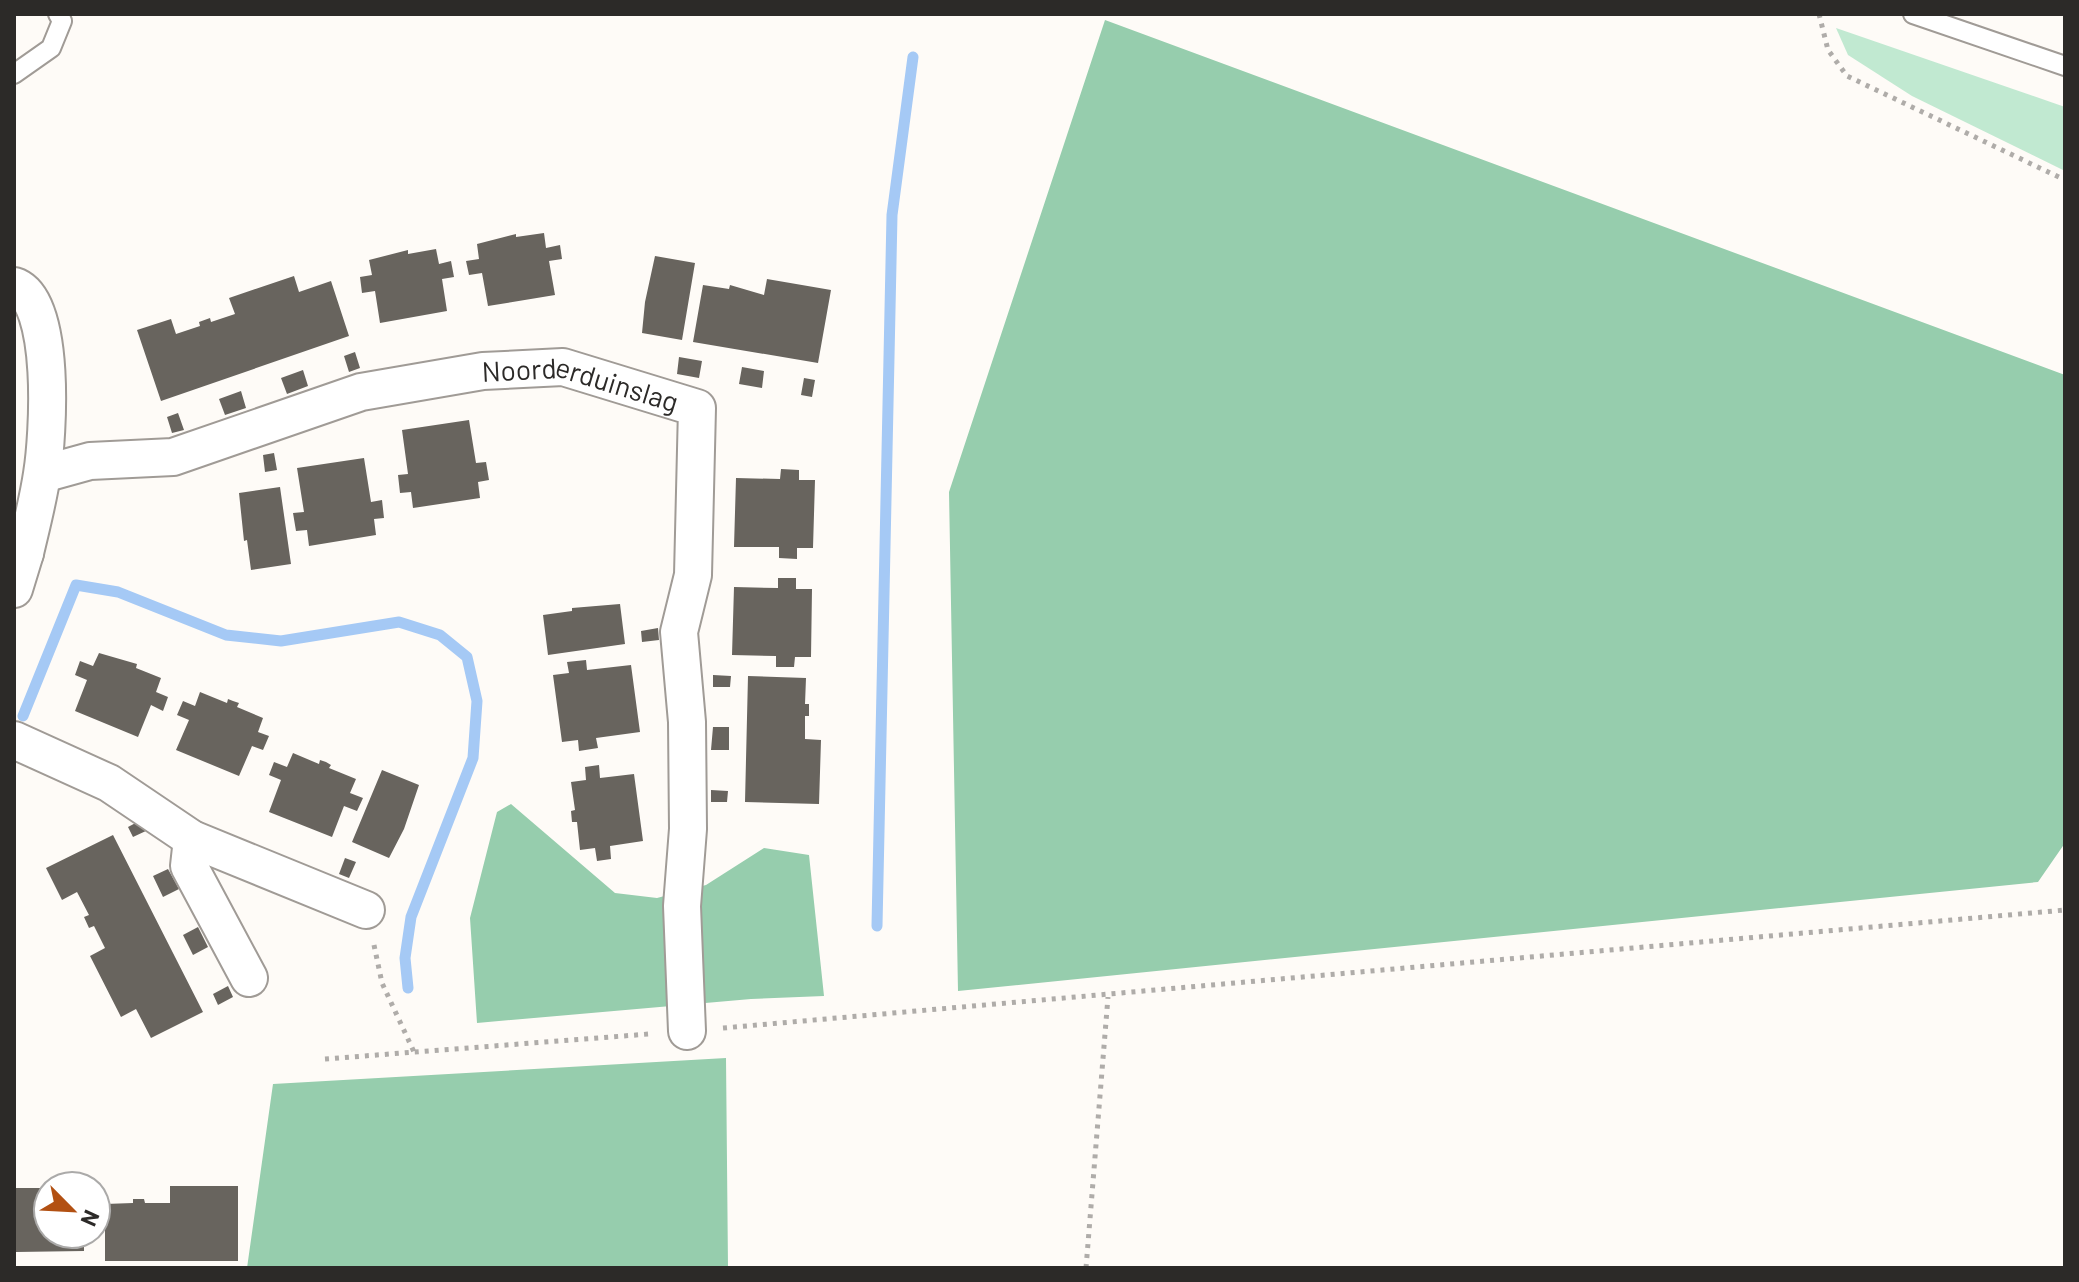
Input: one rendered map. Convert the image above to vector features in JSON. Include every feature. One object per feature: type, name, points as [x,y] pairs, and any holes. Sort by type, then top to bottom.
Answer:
[{"type":"street","points":[[14,286],[21,288],[39,314],[48,391],[43,474],[19,553],[14,589]]},
{"type":"street","name":"Noorderduinslag","points":[[43,474],[90,461],[173,457],[361,392],[483,371],[563,367],[697,408],[693,575],[679,632],[687,722],[688,829],[682,906],[687,1031]]},
{"type":"street","points":[[14,740],[109,783],[192,839],[366,910]]},
{"type":"street","points":[[192,839],[189,866],[249,978]]},
{"type":"lane","points":[[14,74],[51,48],[62,21],[58,14]]},
{"type":"lane","points":[[1913,14],[2065,66]]},
{"type":"path","points":[[1819,14],[1828,50],[1847,76],[2065,180]]},
{"type":"path","points":[[366,910],[382,983],[414,1052]]},
{"type":"path","points":[[325,1059],[1108,997],[2065,910]]},
{"type":"path","points":[[1086,1268],[1108,997]]},
{"type":"green space","points":[[1105,20],[2065,375],[2065,843],[2038,882],[958,991],[949,492]]},
{"type":"green space","points":[[1836,28],[2065,107],[2065,171],[1912,96],[1848,55]]},
{"type":"green space","points":[[511,804],[615,893],[657,898],[706,885],[764,848],[809,855],[824,996],[751,999],[477,1023],[470,918],[497,812]]},
{"type":"green space","points":[[726,1058],[728,1268],[247,1268],[273,1084]]},
{"type":"building","points":[[544,233],[546,248],[560,245],[562,259],[549,261],[555,295],[488,306],[482,273],[469,275],[466,261],[479,259],[477,244],[516,234],[516,237]]},
{"type":"building","points":[[436,249],[439,264],[451,261],[454,277],[442,279],[447,311],[380,323],[375,291],[362,293],[360,277],[372,275],[369,260],[408,250],[408,254]]},
{"type":"building","points":[[655,256],[695,263],[682,340],[642,333]]},
{"type":"building","points":[[294,276],[299,292],[331,281],[349,336],[161,401],[137,330],[171,319],[176,334],[200,326],[199,322],[210,318],[211,322],[235,314],[229,298]]},
{"type":"building","points":[[767,279],[831,290],[818,363],[693,342],[703,285],[729,289],[730,285],[764,295]]},
{"type":"building","points":[[355,352],[360,368],[349,372],[344,356]]},
{"type":"building","points":[[679,357],[702,361],[699,378],[677,374]]},
{"type":"building","points":[[742,367],[764,371],[762,388],[739,384]]},
{"type":"building","points":[[303,370],[308,386],[287,394],[281,378]]},
{"type":"building","points":[[804,378],[815,380],[812,397],[801,395]]},
{"type":"building","points":[[241,391],[246,408],[225,415],[219,399]]},
{"type":"building","points":[[178,413],[184,430],[172,433],[167,417]]},
{"type":"building","points":[[469,420],[476,463],[486,462],[489,480],[478,482],[480,498],[413,508],[411,492],[400,493],[398,475],[408,474],[402,430]]},
{"type":"building","points":[[274,453],[277,470],[265,472],[263,455]]},
{"type":"building","points":[[364,458],[371,502],[382,500],[384,518],[374,519],[376,535],[309,546],[307,530],[296,531],[293,513],[304,512],[297,468]]},
{"type":"building","points":[[781,469],[799,470],[799,480],[815,480],[813,548],[797,548],[797,559],[779,558],[779,547],[734,547],[736,478],[780,479]]},
{"type":"building","points":[[280,487],[291,564],[251,570],[247,540],[244,541],[239,493]]},
{"type":"building","points":[[778,578],[796,578],[796,589],[812,589],[811,657],[795,657],[794,667],[776,667],[776,656],[732,655],[734,587],[778,588]]},
{"type":"building","points":[[620,604],[625,644],[548,655],[543,615],[572,611],[572,608]]},
{"type":"building","points":[[658,628],[659,640],[642,642],[641,631]]},
{"type":"building","points":[[99,653],[137,664],[136,668],[161,678],[156,692],[168,697],[163,711],[151,705],[138,737],[75,711],[87,680],[75,675],[80,661],[93,666]]},
{"type":"building","points":[[586,660],[587,670],[631,665],[640,732],[596,738],[598,748],[579,751],[578,740],[562,742],[553,675],[569,673],[567,662]]},
{"type":"building","points":[[713,675],[731,676],[730,687],[713,687]]},
{"type":"building","points":[[748,676],[806,678],[805,704],[809,704],[809,716],[805,716],[805,739],[821,740],[819,804],[745,802]]},
{"type":"building","points":[[200,692],[227,703],[228,699],[239,703],[237,707],[263,718],[258,732],[269,736],[263,750],[252,746],[239,776],[176,750],[189,720],[177,715],[183,701],[195,706]]},
{"type":"building","points":[[713,727],[729,727],[729,750],[711,750]]},
{"type":"building","points":[[293,753],[319,764],[320,760],[326,762],[331,765],[329,768],[356,779],[350,793],[363,798],[357,811],[344,806],[332,837],[269,812],[281,780],[269,775],[274,762],[287,767]]},
{"type":"building","points":[[599,765],[600,778],[634,774],[643,841],[610,846],[611,859],[597,861],[595,848],[580,850],[577,822],[572,822],[571,811],[575,810],[571,782],[586,780],[585,767]]},
{"type":"building","points":[[382,770],[419,785],[404,829],[389,858],[352,842]]},
{"type":"building","points":[[711,790],[728,791],[727,802],[711,802]]},
{"type":"building","points":[[143,819],[148,830],[133,837],[128,827]]},
{"type":"building","points":[[113,835],[203,1012],[151,1038],[136,1009],[121,1017],[90,956],[105,948],[94,926],[89,928],[84,917],[89,915],[77,892],[62,900],[46,868]]},
{"type":"building","points":[[345,858],[356,862],[349,878],[339,874]]},
{"type":"building","points":[[168,869],[179,889],[163,897],[153,876]]},
{"type":"building","points":[[198,927],[208,947],[193,955],[183,935]]},
{"type":"building","points":[[228,986],[233,997],[218,1005],[213,994]]},
{"type":"building","points":[[170,1186],[238,1186],[238,1261],[105,1261],[105,1250],[112,1250],[112,1204],[133,1203],[133,1199],[144,1199],[145,1203],[170,1203]]},
{"type":"building","points":[[16,1188],[32,1188],[32,1250],[84,1251],[16,1252]]},
{"type":"waterway","points":[[877,926],[892,215],[913,57]]},
{"type":"waterway","points":[[23,716],[76,585],[118,592],[226,635],[281,641],[399,622],[440,635],[467,657],[477,701],[473,758],[411,917],[405,958],[408,988]]}]
